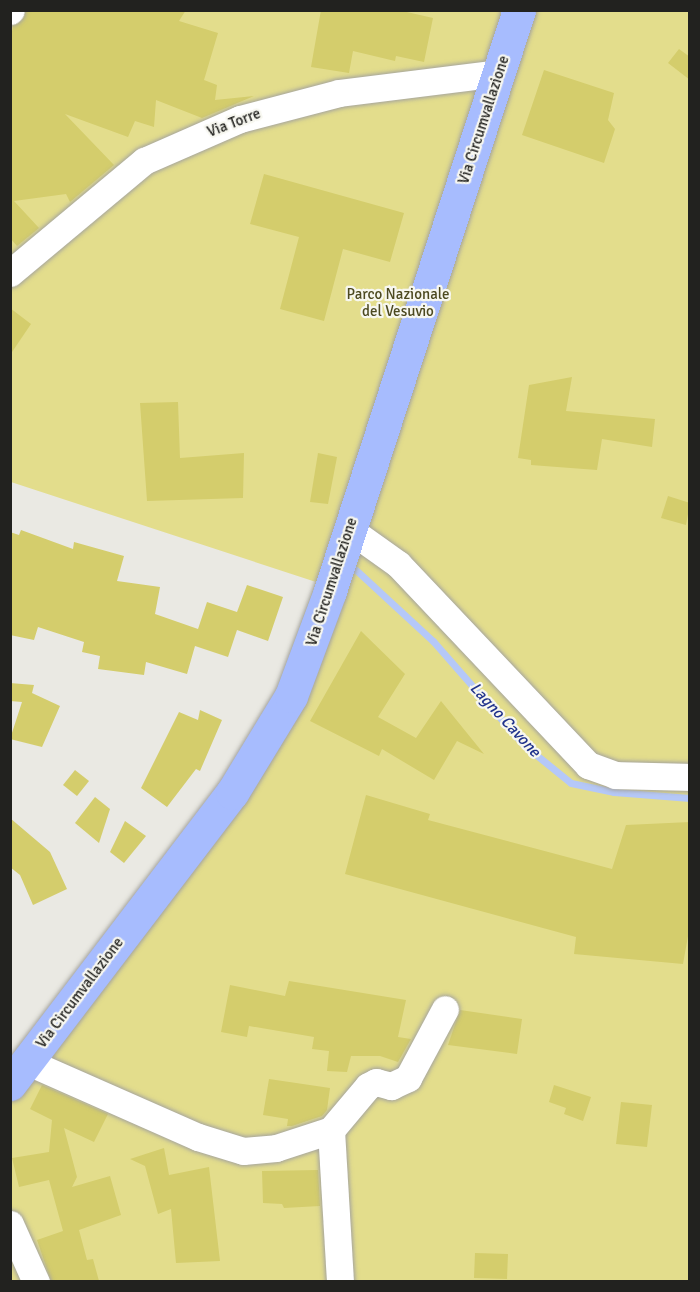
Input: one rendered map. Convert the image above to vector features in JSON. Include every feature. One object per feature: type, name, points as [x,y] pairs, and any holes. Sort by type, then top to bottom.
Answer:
[{"type":"main road","name":"Via Circumvallazione","points":[[19,1073],[232,792],[274,729],[306,662],[519,10]]},
{"type":"street","name":"Via Torre","points":[[10,273],[144,161],[240,119],[339,93],[499,73]]},
{"type":"street","points":[[346,540],[398,564],[588,765],[615,775],[690,777]]},
{"type":"street","points":[[340,1281],[331,1130],[345,1108],[376,1082],[391,1086],[408,1078],[445,1009]]},
{"type":"street","points":[[19,1073],[243,1151],[276,1148],[331,1130]]},
{"type":"street","points":[[10,1224],[36,1281]]},
{"type":"green space","name":"Parco Nazionale del Vesuvio","points":[[11,11],[689,11],[689,1281],[11,1281],[10,1074],[263,726],[316,582],[11,482]]},
{"type":"building","points":[[26,10],[186,10],[179,21],[218,33],[204,80],[217,85],[215,100],[254,96],[202,118],[156,100],[154,127],[135,121],[128,137],[65,114],[114,165],[70,202],[66,194],[14,201],[39,228],[17,246],[10,238],[10,42],[13,26],[22,21]]},
{"type":"building","points":[[321,10],[398,10],[433,18],[424,62],[396,56],[395,61],[353,51],[349,73],[311,67]]},
{"type":"building","points":[[679,49],[690,57],[690,80],[668,63]]},
{"type":"building","points":[[544,70],[614,93],[608,120],[615,129],[604,163],[522,135]]},
{"type":"building","points":[[264,174],[404,213],[390,262],[343,249],[324,321],[280,309],[299,237],[250,224]]},
{"type":"building","points":[[10,308],[31,324],[10,355]]},
{"type":"building","points":[[572,377],[566,411],[655,419],[652,447],[602,439],[597,470],[531,465],[531,460],[518,458],[529,385]]},
{"type":"building","points":[[178,402],[180,458],[244,453],[243,498],[147,501],[140,403]]},
{"type":"building","points":[[318,453],[337,457],[328,504],[310,502]]},
{"type":"building","points":[[668,496],[690,503],[686,525],[661,518]]},
{"type":"building","points":[[21,530],[73,549],[74,542],[124,556],[117,581],[160,587],[155,614],[198,629],[207,602],[237,612],[247,585],[283,597],[268,641],[237,630],[228,657],[195,646],[187,674],[146,662],[144,675],[98,669],[100,656],[82,652],[84,642],[38,627],[34,640],[10,635],[10,532],[19,535]]},
{"type":"building","points":[[361,631],[405,674],[378,717],[416,738],[441,701],[484,754],[457,741],[434,780],[382,749],[379,756],[310,721]]},
{"type":"building","points":[[10,683],[34,685],[32,693],[60,706],[42,747],[10,739],[22,702],[10,701]]},
{"type":"building","points":[[200,710],[222,720],[200,771],[196,769],[167,807],[141,788],[179,712],[198,720]]},
{"type":"building","points":[[75,770],[89,781],[77,796],[63,785]]},
{"type":"building","points":[[366,795],[430,814],[428,820],[612,869],[626,825],[690,822],[690,925],[683,964],[574,954],[576,937],[345,874]]},
{"type":"building","points":[[95,797],[110,809],[99,843],[75,823]]},
{"type":"building","points":[[10,818],[50,852],[67,889],[33,905],[20,875],[10,867]]},
{"type":"building","points":[[125,821],[146,836],[124,863],[110,852]]},
{"type":"building","points":[[289,981],[406,1000],[398,1037],[411,1039],[398,1062],[380,1056],[351,1056],[347,1072],[327,1071],[329,1051],[312,1049],[314,1037],[249,1026],[247,1037],[221,1032],[230,985],[285,996]]},
{"type":"building","points":[[460,1010],[522,1019],[517,1054],[448,1045]]},
{"type":"building","points":[[269,1079],[330,1088],[327,1110],[322,1116],[292,1126],[287,1126],[288,1119],[263,1115]]},
{"type":"building","points":[[42,1085],[108,1114],[94,1142],[64,1128],[77,1177],[72,1187],[110,1176],[121,1215],[79,1230],[87,1260],[93,1259],[99,1281],[51,1281],[37,1240],[63,1231],[49,1180],[19,1187],[12,1158],[49,1152],[52,1120],[30,1109]]},
{"type":"building","points":[[554,1085],[591,1097],[583,1121],[564,1114],[566,1108],[549,1102]]},
{"type":"building","points":[[621,1102],[652,1105],[647,1147],[616,1144]]},
{"type":"building","points":[[164,1148],[169,1175],[209,1167],[220,1261],[176,1263],[171,1209],[158,1214],[145,1166],[130,1159]]},
{"type":"building","points":[[318,1170],[320,1206],[284,1208],[282,1204],[263,1203],[262,1171]]},
{"type":"building","points":[[475,1253],[508,1254],[507,1279],[474,1278]]},
{"type":"waterway","name":"Lagno Cavone","points":[[356,570],[433,641],[524,745],[571,783],[614,792],[690,798]]}]
